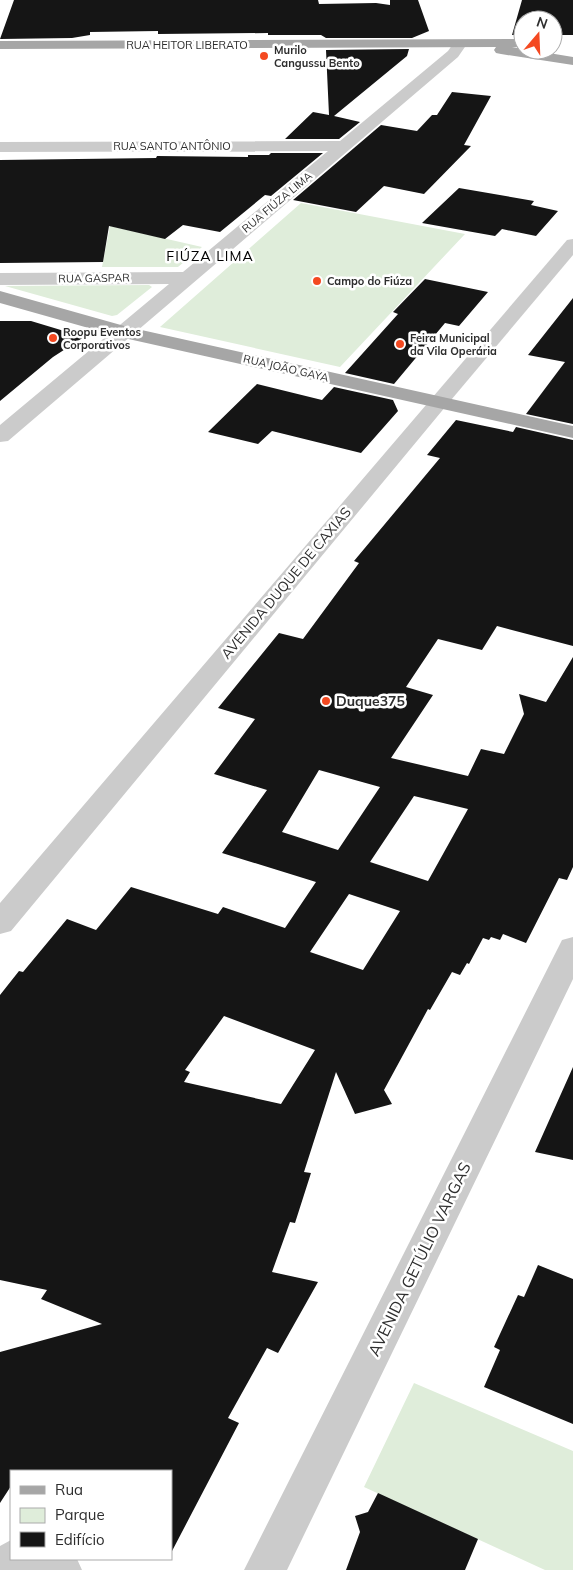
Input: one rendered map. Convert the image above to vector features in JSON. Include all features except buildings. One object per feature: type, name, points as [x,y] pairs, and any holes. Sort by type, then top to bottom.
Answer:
[{"type":"main road","name":"RUA HEITOR LIBERATO","points":[[0,45],[513,43]]},
{"type":"main road","points":[[460,44],[573,61]]},
{"type":"main road","name":"RUA JOÃO GAYA","points":[[0,297],[124,332],[573,432]]},
{"type":"street","name":"RUA FIÚZA LIMA","points":[[0,436],[453,54],[460,44]]},
{"type":"street","name":"RUA SANTO ANTÔNIO","points":[[0,147],[344,146]]},
{"type":"street","name":"AVENIDA DUQUE DE CAXIAS","points":[[0,923],[573,244]]},
{"type":"street","name":"RUA GASPAR","points":[[0,279],[188,278]]},
{"type":"street","name":"AVENIDA GETÚLIO VARGAS","points":[[265,1570],[573,948]]},
{"type":"street","points":[[19,1560],[61,1570]]},
{"type":"green space","name":"Campo do Fiúza","points":[[301,203],[465,234],[340,367],[160,327]]},
{"type":"green space","points":[[110,226],[202,247],[178,267],[102,267]]},
{"type":"green space","points":[[149,285],[152,287],[117,315],[112,316],[5,286]]},
{"type":"green space","points":[[414,1383],[573,1451],[573,1570],[545,1570],[364,1487]]},
{"type":"place","name":"Murilo Cangussu Bento","points":[[264,56]]},
{"type":"place","name":"Campo do Fiúza","points":[[317,281]]},
{"type":"place","name":"Roopu Eventos Corporativos","points":[[53,338]]},
{"type":"place","name":"Feira Municipal da Vila Operária","points":[[400,344]]},
{"type":"place","name":"Duque375","points":[[326,701]]},
{"type":"district","name":"FIÚZA LIMA","points":[[210,256]]}]
